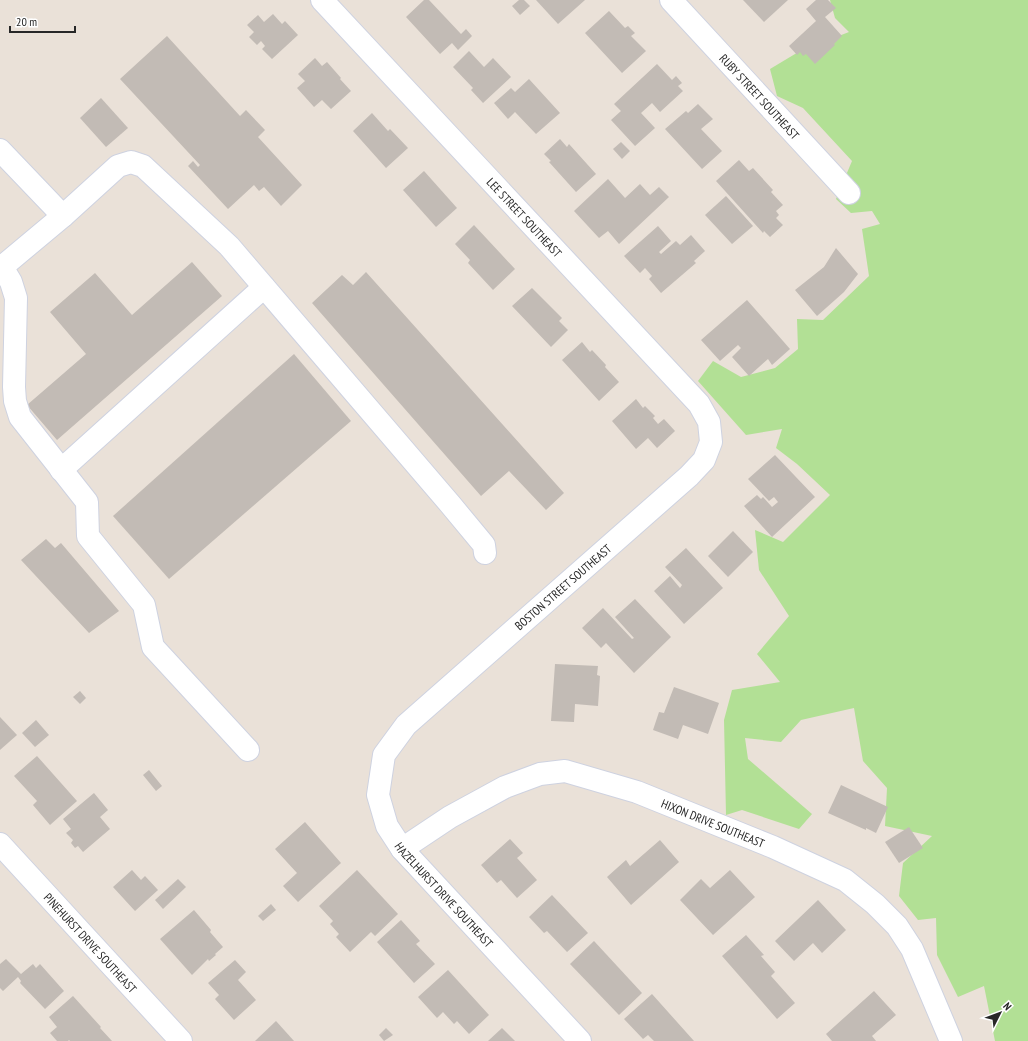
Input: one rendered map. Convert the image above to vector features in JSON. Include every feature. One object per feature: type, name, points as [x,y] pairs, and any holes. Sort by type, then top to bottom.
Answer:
[{"type":"street","name":"LEE STREET SOUTHEAST","points":[[322,0],[699,404],[710,422],[711,442]]},
{"type":"street","name":"RUBY STREET SOUTHEAST","points":[[671,0],[849,193]]},
{"type":"street","points":[[0,150],[63,216]]},
{"type":"street","points":[[248,750],[153,647],[144,605],[88,536],[87,502],[20,418],[15,401],[16,298],[11,282],[1,266],[63,216],[118,166],[131,162],[143,166],[229,246],[450,504],[484,545],[485,553]]},
{"type":"street","points":[[61,470],[264,287]]},
{"type":"street","name":"BOSTON STREET SOUTHEAST","points":[[406,725],[690,476],[704,460],[711,442]]},
{"type":"street","name":"HAZELHURST DRIVE SOUTHEAST","points":[[406,725],[384,755],[378,795],[388,826],[402,849],[580,1041]]},
{"type":"street","name":"HIXON DRIVE SOUTHEAST","points":[[402,849],[457,813],[506,787],[540,774],[565,771],[637,792],[773,846],[845,880],[876,904],[897,926],[912,949],[951,1041]]},
{"type":"street","name":"PINEHURST DRIVE SOUTHEAST","points":[[0,844],[181,1041]]},
{"type":"green space","points":[[830,0],[1028,0],[1028,1041],[995,1041],[984,986],[958,997],[937,955],[936,918],[918,920],[899,896],[903,863],[932,836],[885,826],[887,788],[863,761],[854,708],[801,720],[781,742],[745,738],[748,759],[812,814],[799,829],[742,810],[726,815],[724,720],[732,690],[780,682],[757,654],[789,616],[759,570],[755,530],[783,542],[830,495],[797,464],[776,448],[782,429],[746,435],[698,381],[713,361],[741,377],[775,368],[798,349],[797,319],[823,320],[869,276],[862,229],[880,224],[872,211],[851,213],[836,199],[852,161],[803,108],[777,96],[770,69],[800,51],[849,32],[835,18]]},
{"type":"building","points":[[424,0],[429,0],[461,34],[466,29],[472,36],[458,50],[452,43],[440,54],[406,17]]},
{"type":"building","points":[[519,0],[524,0],[530,6],[520,15],[512,6]]},
{"type":"building","points":[[536,0],[585,0],[558,24]]},
{"type":"building","points":[[743,0],[788,0],[764,22]]},
{"type":"building","points":[[816,0],[828,0],[836,8],[825,17],[842,36],[834,44],[835,45],[815,64],[806,54],[803,56],[800,52],[797,55],[789,46],[816,21],[806,9]]},
{"type":"building","points":[[609,11],[625,28],[628,26],[635,33],[631,36],[646,51],[622,73],[585,33]]},
{"type":"building","points":[[273,14],[282,24],[285,21],[298,35],[272,59],[262,49],[265,46],[261,41],[257,45],[249,37],[254,32],[247,25],[258,15],[264,22]]},
{"type":"building","points":[[167,36],[240,116],[246,110],[265,130],[258,137],[302,185],[281,206],[264,187],[259,191],[254,185],[228,209],[188,166],[193,161],[198,167],[200,165],[120,79]]},
{"type":"building","points":[[469,51],[484,67],[493,58],[511,77],[483,103],[471,90],[473,88],[453,67]]},
{"type":"building","points":[[315,58],[322,66],[327,62],[351,91],[331,109],[322,100],[314,107],[297,88],[305,81],[298,74]]},
{"type":"building","points":[[657,64],[672,80],[676,76],[682,83],[678,86],[683,91],[660,112],[652,103],[641,113],[655,128],[635,146],[611,120],[621,111],[614,104]]},
{"type":"building","points":[[529,79],[560,113],[536,134],[515,112],[508,119],[494,103],[511,88],[515,92]]},
{"type":"building","points":[[101,98],[128,128],[106,147],[80,118]]},
{"type":"building","points":[[698,104],[713,119],[701,129],[722,151],[702,169],[665,129],[686,111],[688,113]]},
{"type":"building","points":[[372,113],[388,131],[390,129],[408,148],[386,168],[353,131]]},
{"type":"building","points":[[560,139],[567,147],[569,144],[596,174],[576,192],[549,162],[551,161],[544,154]]},
{"type":"building","points":[[621,142],[630,151],[622,159],[613,149]]},
{"type":"building","points":[[739,160],[749,171],[753,168],[773,190],[771,192],[783,205],[776,211],[779,215],[776,218],[783,225],[770,237],[764,231],[763,233],[716,181]]},
{"type":"building","points":[[424,171],[457,208],[436,227],[403,190]]},
{"type":"building","points":[[608,179],[625,198],[640,184],[650,195],[659,187],[669,197],[619,244],[608,231],[599,238],[574,211]]},
{"type":"building","points":[[726,196],[753,226],[732,244],[705,215]]},
{"type":"building","points":[[474,225],[515,269],[493,290],[468,263],[470,260],[455,244]]},
{"type":"building","points":[[658,226],[671,241],[659,252],[661,254],[676,241],[680,245],[691,235],[705,251],[694,261],[696,263],[661,293],[649,279],[652,276],[645,268],[640,273],[624,256]]},
{"type":"building","points":[[836,248],[858,274],[844,292],[817,316],[795,290],[824,267]]},
{"type":"building","points":[[192,262],[222,296],[57,440],[27,405],[86,354],[50,312],[95,273],[132,315]]},
{"type":"building","points":[[366,272],[564,493],[546,510],[509,471],[481,496],[312,303],[342,275],[353,285]]},
{"type":"building","points":[[532,288],[562,318],[559,321],[568,330],[551,347],[512,306]]},
{"type":"building","points":[[747,300],[790,349],[772,365],[768,359],[749,376],[732,357],[741,348],[738,345],[720,361],[701,340]]},
{"type":"building","points":[[582,342],[590,352],[592,350],[606,365],[605,367],[619,382],[599,401],[562,360]]},
{"type":"building","points":[[294,354],[351,421],[169,579],[113,516]]},
{"type":"building","points":[[636,399],[643,408],[645,406],[655,416],[653,418],[658,424],[664,419],[675,431],[657,448],[648,438],[636,449],[612,421]]},
{"type":"building","points":[[775,455],[815,497],[772,537],[744,506],[757,495],[761,499],[763,497],[772,507],[778,502],[774,497],[769,501],[748,479]]},
{"type":"building","points":[[733,531],[753,552],[728,577],[708,556]]},
{"type":"building","points":[[46,539],[55,548],[61,543],[119,611],[89,633],[21,560]]},
{"type":"building","points":[[686,548],[723,588],[684,624],[654,591],[670,576],[680,588],[682,585],[665,567]]},
{"type":"building","points":[[635,599],[671,637],[634,673],[606,643],[601,648],[582,628],[603,608],[632,639],[634,638],[615,617]]},
{"type":"building","points":[[555,664],[598,666],[597,675],[600,676],[598,706],[575,704],[574,722],[551,721]]},
{"type":"building","points":[[674,687],[719,703],[708,734],[683,725],[678,739],[653,730],[659,712],[664,713]]},
{"type":"building","points":[[80,691],[86,698],[80,704],[73,697]]},
{"type":"building","points":[[0,717],[17,735],[0,750]]},
{"type":"building","points":[[36,720],[49,735],[35,747],[22,733]]},
{"type":"building","points":[[37,756],[77,801],[50,825],[33,805],[37,801],[14,776]]},
{"type":"building","points":[[149,770],[162,786],[156,791],[143,775]]},
{"type":"building","points":[[841,785],[888,807],[876,833],[828,813]]},
{"type":"building","points":[[94,793],[108,810],[100,817],[110,829],[83,852],[78,846],[75,848],[71,843],[73,840],[66,833],[71,829],[63,819]]},
{"type":"building","points":[[305,822],[341,863],[298,902],[283,886],[297,873],[275,849]]},
{"type":"building","points":[[909,827],[923,848],[899,863],[885,842]]},
{"type":"building","points":[[510,839],[523,853],[517,858],[537,880],[517,898],[501,880],[497,883],[481,865]]},
{"type":"building","points":[[660,840],[679,862],[631,905],[607,877],[626,860],[630,866]]},
{"type":"building","points":[[132,870],[141,880],[145,876],[158,890],[135,911],[113,887]]},
{"type":"building","points":[[357,870],[398,914],[375,936],[371,932],[350,952],[336,937],[339,934],[330,924],[333,921],[319,906]]},
{"type":"building","points":[[730,870],[755,897],[713,935],[680,900],[701,879],[710,888]]},
{"type":"building","points":[[178,879],[186,887],[163,909],[155,900]]},
{"type":"building","points":[[552,895],[588,933],[567,952],[547,931],[544,933],[529,917]]},
{"type":"building","points":[[818,900],[846,930],[822,953],[813,943],[794,961],[775,941]]},
{"type":"building","points":[[271,904],[276,910],[263,921],[258,916]]},
{"type":"building","points":[[194,910],[223,947],[215,954],[216,955],[209,961],[208,959],[192,975],[160,939]]},
{"type":"building","points":[[401,920],[420,941],[416,944],[435,964],[414,983],[377,942]]},
{"type":"building","points":[[746,935],[764,955],[761,956],[775,972],[771,976],[795,1003],[777,1019],[722,956]]},
{"type":"building","points":[[594,941],[642,993],[619,1015],[570,964]]},
{"type":"building","points":[[6,959],[21,974],[33,964],[36,968],[40,964],[64,991],[45,1009],[20,983],[21,981],[18,977],[3,991],[0,988],[0,964]]},
{"type":"building","points":[[235,960],[246,972],[238,980],[256,1000],[234,1020],[215,999],[219,995],[208,983]]},
{"type":"building","points":[[448,970],[489,1015],[469,1034],[457,1021],[454,1024],[443,1012],[437,1018],[418,997]]},
{"type":"building","points":[[874,991],[896,1015],[872,1036],[876,1041],[832,1041],[826,1034]]},
{"type":"building","points":[[652,994],[694,1041],[654,1041],[648,1035],[643,1039],[624,1019]]},
{"type":"building","points":[[73,996],[112,1041],[57,1041],[50,1033],[57,1027],[49,1017]]},
{"type":"building","points":[[276,1021],[294,1041],[255,1041]]},
{"type":"building","points":[[386,1028],[393,1035],[384,1041],[379,1035]]},
{"type":"building","points":[[502,1028],[515,1041],[488,1041]]}]
